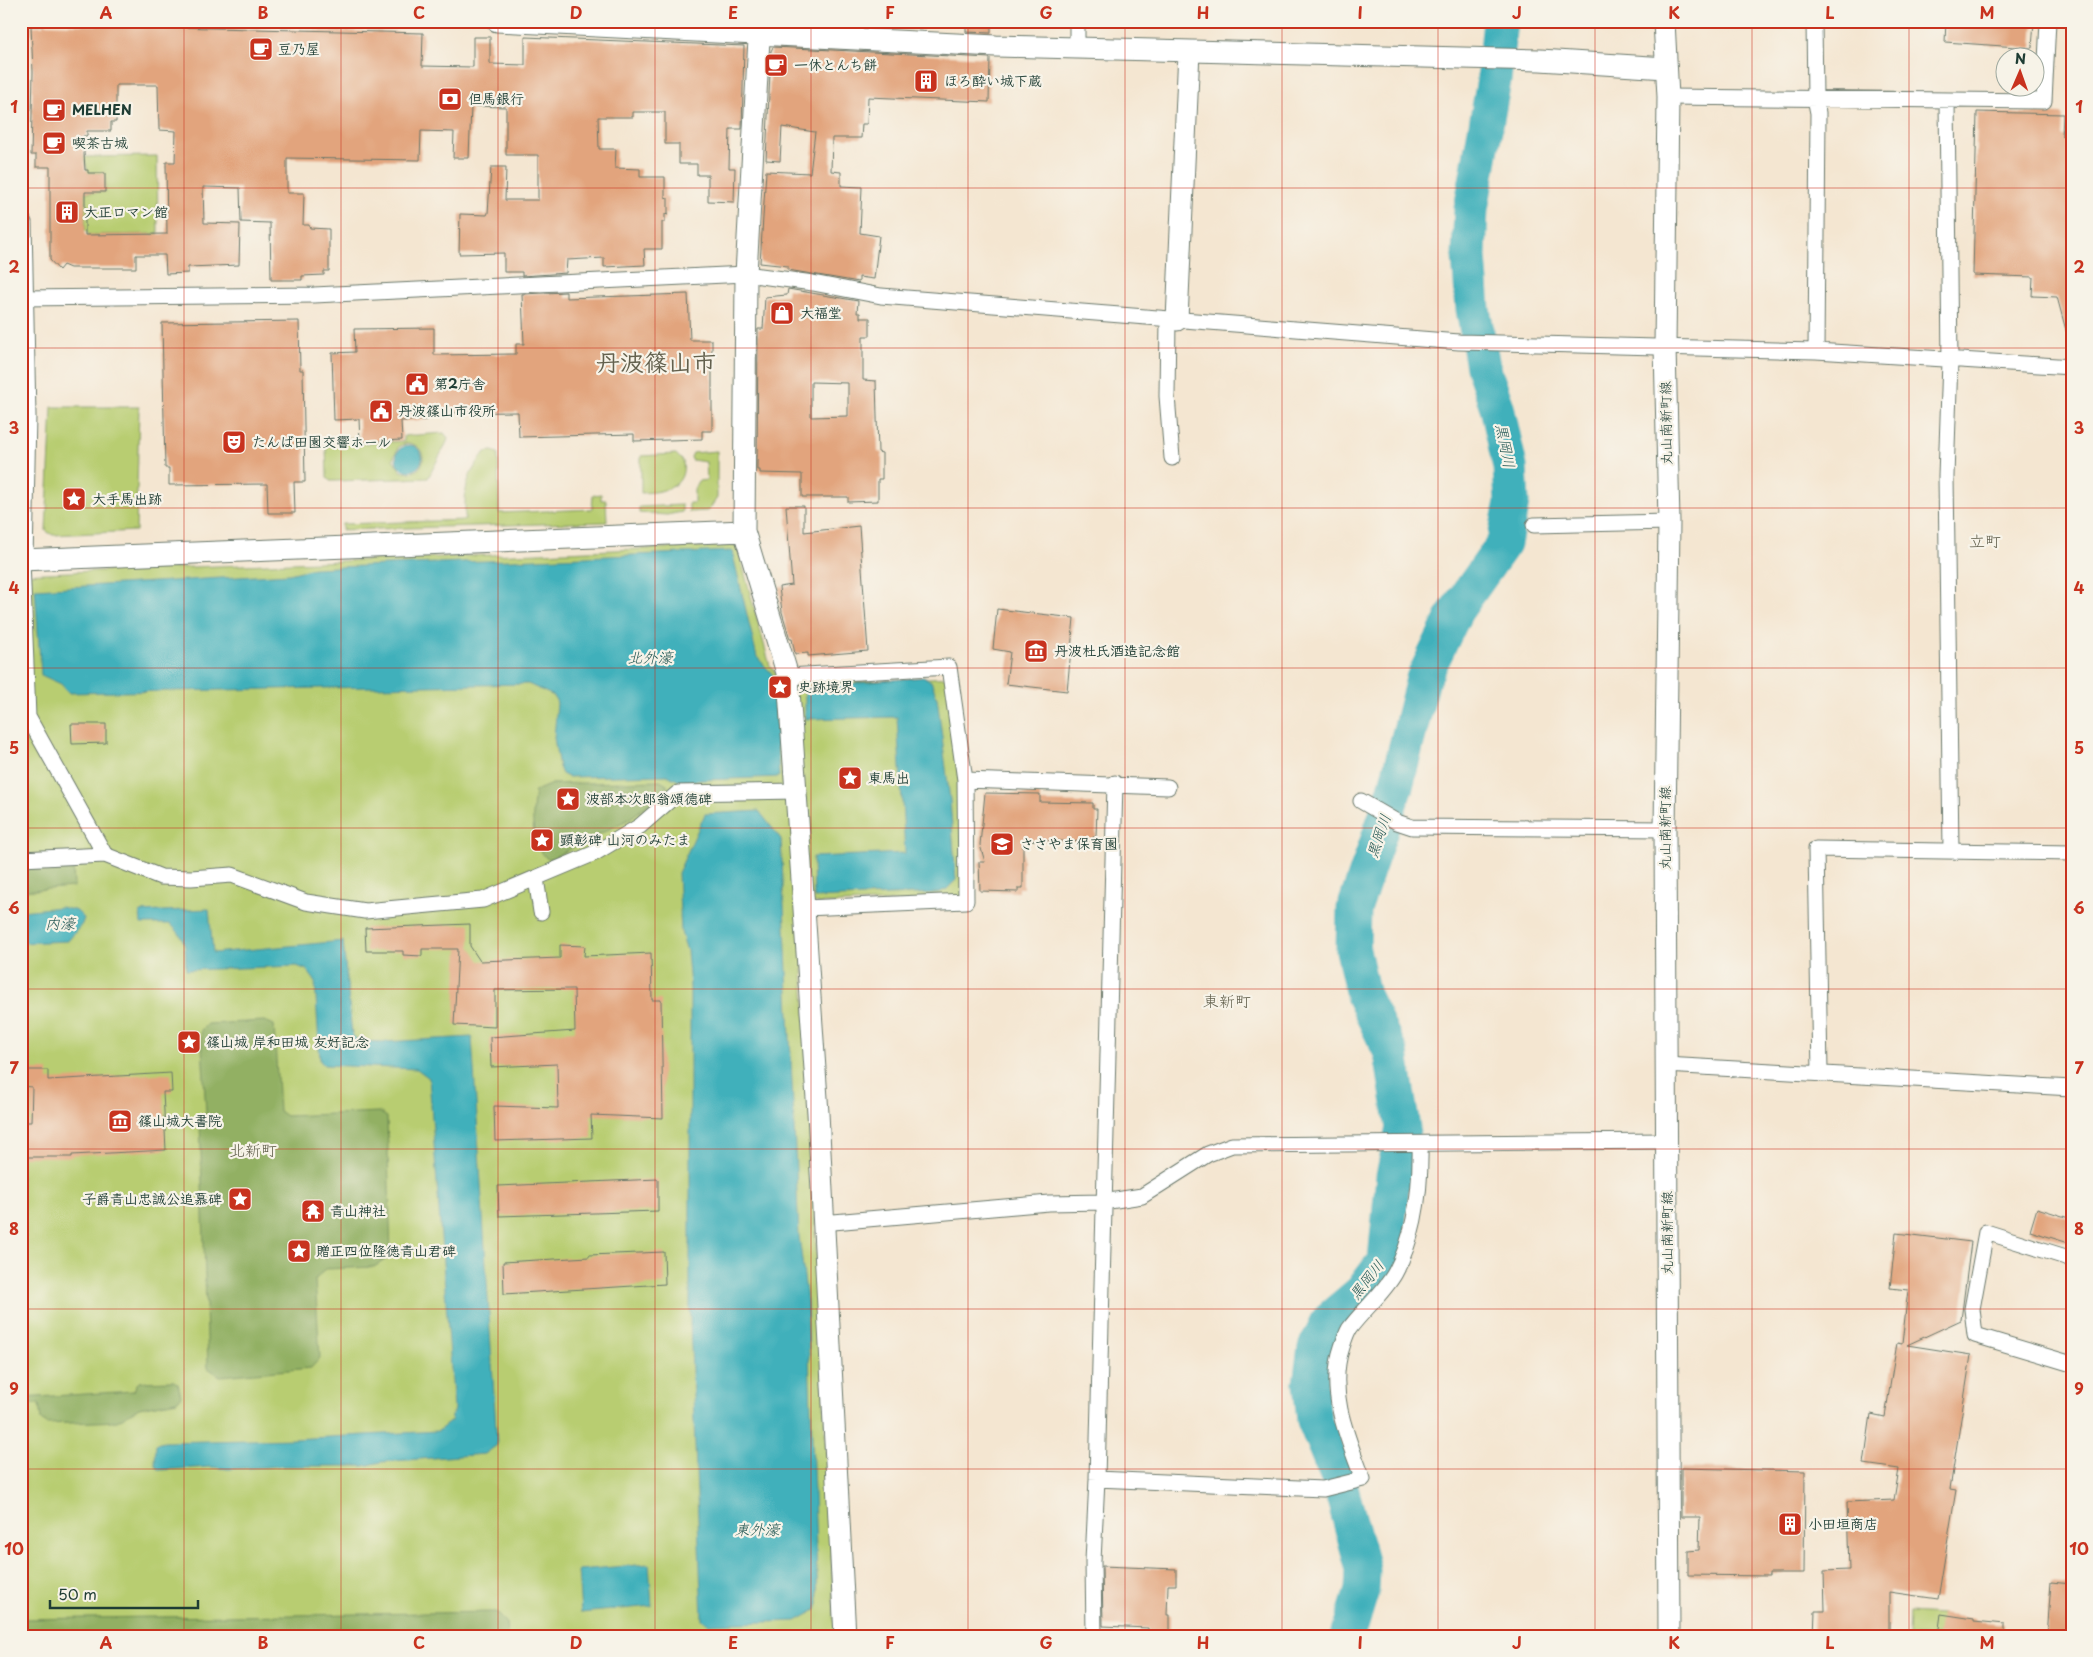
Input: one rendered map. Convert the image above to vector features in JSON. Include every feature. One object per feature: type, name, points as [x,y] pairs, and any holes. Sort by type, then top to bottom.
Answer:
[{"type":"street","points":[[496,21],[759,28],[996,46],[1540,60],[1666,68]]},
{"type":"street","points":[[1077,21],[1077,47]]},
{"type":"street","name":"丸山南新町線","points":[[1664,21],[1668,97],[1665,347],[1669,522],[1664,829],[1669,1636]]},
{"type":"street","points":[[1814,21],[1815,98],[1818,113],[1816,351]]},
{"type":"street","points":[[1668,97],[1815,98],[1947,102],[2044,101],[2048,21]]},
{"type":"street","points":[[759,28],[746,274],[744,531],[788,676],[818,1113],[822,1223],[845,1636]]},
{"type":"street","points":[[1172,458],[1167,396],[1189,52]]},
{"type":"street","points":[[1947,102],[1950,361],[1946,476],[1950,851]]},
{"type":"street","points":[[21,223],[25,416],[21,560],[28,717],[105,855]]},
{"type":"street","points":[[22,298],[314,295],[746,274],[813,283],[881,296],[1459,342],[1816,351],[1950,361],[2072,367]]},
{"type":"street","points":[[1534,525],[1669,522]]},
{"type":"street","points":[[21,560],[744,531]]},
{"type":"street","points":[[788,676],[949,667],[965,780],[966,901],[805,908]]},
{"type":"street","points":[[965,780],[1115,783],[1168,787]]},
{"type":"street","points":[[1094,1636],[1093,1561],[1097,1479],[1115,783]]},
{"type":"street","points":[[21,859],[105,855],[161,877],[191,878],[232,875],[306,902],[365,911],[483,900],[595,853],[632,831],[678,793],[796,791]]},
{"type":"street","points":[[1361,801],[1397,822],[1412,827],[1664,829]]},
{"type":"street","points":[[1820,1072],[1816,849],[2072,853]]},
{"type":"street","points":[[536,878],[541,912]]},
{"type":"street","points":[[1665,1065],[1820,1072],[2072,1088]]},
{"type":"street","points":[[822,1223],[1049,1204],[1103,1202],[1142,1196],[1208,1154],[1232,1145],[1382,1142],[1667,1141]]},
{"type":"street","points":[[1097,1479],[1329,1488],[1363,1479],[1347,1438],[1338,1398],[1338,1360],[1348,1330],[1394,1273],[1411,1232],[1416,1213],[1421,1171],[1417,1143]]},
{"type":"street","points":[[2072,1259],[1986,1232],[1972,1310],[1975,1335],[2072,1364]]},
{"type":"green space","points":[[157,156],[158,234],[89,235],[85,231],[85,192],[105,192],[105,173],[88,173],[84,157]]},
{"type":"green space","points":[[52,407],[139,407],[136,531],[53,535],[46,531]]},
{"type":"green space","points":[[444,433],[448,438],[428,478],[330,481],[327,477],[326,447],[332,439],[359,438],[359,444],[404,441],[404,436]],"holes":[[[408,443],[421,450],[423,456],[420,467],[409,473],[401,471],[393,459],[399,446]]]},
{"type":"green space","points":[[492,451],[498,453],[499,513],[592,509],[593,495],[601,494],[601,500],[606,500],[607,522],[342,530],[342,524],[465,520],[465,499],[469,477],[485,452]]},
{"type":"green space","points":[[717,451],[717,498],[708,511],[689,512],[689,503],[694,503],[694,489],[698,481],[707,480],[706,462],[692,460],[691,457],[693,453]]},
{"type":"green space","points":[[676,454],[683,461],[681,478],[677,483],[665,490],[641,493],[641,456]]},
{"type":"green space","points":[[682,505],[682,512],[667,515],[639,513],[639,507]]},
{"type":"green space","points":[[737,545],[770,666],[776,673],[777,685],[952,677],[967,900],[800,904],[835,1636],[21,1636],[21,574]]},
{"type":"green space","points":[[660,781],[667,785],[667,790],[629,819],[549,860],[538,846],[533,828],[535,791],[552,784]]},
{"type":"green space","points":[[73,865],[74,887],[21,891],[21,868]]},
{"type":"green space","points":[[265,1021],[274,1025],[279,1111],[286,1116],[379,1112],[387,1117],[391,1256],[374,1267],[325,1269],[315,1280],[320,1358],[311,1368],[220,1376],[208,1368],[200,1121],[206,1112],[201,1030],[207,1024]]},
{"type":"green space","points":[[174,1381],[178,1384],[181,1396],[177,1401],[139,1408],[117,1421],[47,1424],[41,1420],[39,1404],[21,1404],[21,1398],[134,1391],[139,1382]]},
{"type":"green space","points":[[496,1612],[506,1622],[507,1636],[21,1636],[21,1619]]},
{"type":"green space","points":[[1910,1613],[1942,1615],[1939,1636],[1909,1636]]},
{"type":"water","points":[[409,445],[418,449],[422,458],[418,467],[409,471],[400,467],[396,458],[400,449]]},
{"type":"water","name":"北外濠","points":[[732,551],[757,657],[774,676],[779,777],[679,781],[667,775],[568,777],[562,774],[559,767],[554,738],[557,703],[554,696],[528,684],[69,693],[61,684],[41,675],[35,589],[289,574],[314,568]]},
{"type":"water","points":[[923,677],[931,681],[937,697],[950,800],[956,880],[947,889],[938,893],[814,898],[813,857],[905,853],[897,717],[805,719],[805,688]]},
{"type":"water","name":"東外濠","points":[[759,811],[781,839],[799,1236],[807,1301],[818,1603],[816,1610],[796,1621],[708,1624],[702,1619],[690,1321],[690,987],[687,951],[681,932],[678,873],[705,814]]},
{"type":"water","name":"内濠","points":[[61,907],[77,911],[84,918],[82,924],[68,941],[21,943],[21,911]]},
{"type":"water","points":[[209,909],[213,953],[343,941],[352,1035],[359,1041],[383,1042],[472,1037],[497,1445],[485,1454],[381,1462],[364,1466],[285,1466],[228,1469],[211,1467],[159,1470],[155,1465],[156,1444],[164,1442],[293,1439],[438,1431],[451,1421],[454,1408],[429,1078],[417,1069],[324,1065],[320,1061],[315,981],[307,970],[297,966],[186,970],[183,940],[176,929],[170,924],[141,924],[140,912]]},
{"type":"water","points":[[649,1564],[652,1606],[581,1613],[578,1570]]},
{"type":"building","points":[[872,21],[890,21],[889,28],[872,27]]},
{"type":"building","points":[[966,21],[991,21],[991,33],[966,32]]},
{"type":"building","points":[[1946,21],[2034,21],[2032,48],[1945,42]]},
{"type":"building","points":[[43,24],[423,33],[422,66],[473,67],[473,37],[490,37],[490,64],[525,65],[525,37],[744,46],[742,129],[730,129],[729,168],[735,168],[734,202],[708,201],[708,175],[697,175],[697,164],[679,164],[679,144],[665,144],[665,112],[633,112],[633,117],[598,117],[599,149],[616,149],[615,168],[640,169],[640,177],[665,177],[665,197],[668,198],[668,215],[665,214],[665,222],[662,222],[662,249],[644,249],[645,265],[604,267],[604,258],[567,260],[566,273],[522,276],[522,272],[504,272],[504,253],[459,254],[460,214],[487,215],[491,167],[506,167],[505,200],[538,200],[538,155],[506,155],[506,107],[471,106],[469,158],[453,158],[454,132],[421,131],[420,160],[287,158],[287,193],[304,193],[303,225],[309,225],[310,228],[329,229],[329,271],[324,271],[324,275],[302,276],[302,280],[271,280],[270,223],[241,222],[240,188],[203,187],[204,223],[240,224],[239,265],[188,267],[188,273],[166,274],[165,255],[136,255],[136,268],[70,268],[63,265],[59,270],[50,260],[50,167],[36,167],[36,155],[31,155],[33,72],[31,26],[43,26]],"holes":[[[116,85],[158,85],[159,130],[176,131],[175,162],[166,162],[167,234],[85,235],[85,192],[105,192],[105,173],[88,173],[88,170],[85,170],[83,136],[87,136],[87,131],[111,131],[111,122],[116,122]]]},
{"type":"building","points":[[773,47],[990,58],[989,102],[868,97],[867,124],[862,124],[861,138],[832,138],[831,171],[841,172],[841,186],[862,187],[860,233],[879,236],[874,279],[859,277],[859,282],[788,270],[788,266],[760,263],[766,171],[810,173],[815,132],[782,127],[780,161],[766,160],[771,51]]},
{"type":"building","points":[[1977,112],[2063,114],[2062,136],[2072,136],[2072,334],[2067,334],[2057,297],[2032,296],[2033,277],[1973,275]]},
{"type":"building","points":[[788,289],[858,301],[857,313],[860,313],[860,318],[870,318],[870,336],[863,336],[863,380],[876,381],[878,452],[882,453],[882,479],[878,479],[878,501],[848,502],[848,497],[802,497],[802,474],[760,473],[760,470],[757,470],[758,329],[763,329],[765,297],[787,295]],"holes":[[[811,382],[848,383],[848,416],[811,417]]]},
{"type":"building","points":[[566,292],[566,298],[688,294],[690,340],[712,340],[712,431],[702,431],[702,439],[634,441],[634,434],[519,437],[518,412],[428,413],[428,420],[401,421],[402,440],[360,442],[359,419],[334,420],[332,353],[355,352],[354,329],[434,328],[434,355],[516,354],[516,344],[524,344],[522,294]]},
{"type":"building","name":"たんば田園交響ホール","points":[[299,321],[300,370],[303,370],[305,482],[294,482],[295,513],[268,513],[267,484],[169,485],[169,468],[165,468],[162,323]]},
{"type":"building","points":[[786,506],[804,506],[804,532],[859,526],[868,651],[808,656],[808,653],[795,654],[792,639],[790,639],[782,612],[779,587],[792,585]]},
{"type":"building","name":"丹波杜氏酒造記念館","points":[[997,609],[1074,618],[1067,691],[1006,684],[1010,652],[993,649]]},
{"type":"building","points":[[71,724],[106,724],[106,743],[72,744]]},
{"type":"building","name":"ささやま保育園","points":[[985,793],[1040,794],[1040,802],[1093,803],[1093,809],[1097,809],[1096,837],[1093,837],[1093,842],[1023,840],[1023,888],[1018,888],[1018,892],[980,891],[979,862],[985,862],[980,845]]},
{"type":"building","points":[[470,924],[470,946],[480,961],[560,958],[560,945],[585,946],[584,956],[651,953],[652,1000],[661,1000],[663,1118],[591,1115],[592,1138],[495,1141],[494,1106],[558,1108],[557,1064],[491,1067],[490,1037],[575,1031],[574,989],[495,990],[495,1027],[454,1025],[458,949],[422,949],[422,956],[403,955],[403,951],[366,951],[365,928]]},
{"type":"building","name":"篠山城大書院","points":[[21,1070],[48,1070],[48,1080],[171,1073],[172,1092],[163,1092],[166,1150],[72,1155],[72,1157],[21,1157],[21,1122],[31,1122],[32,1087],[21,1086]]},
{"type":"building","points":[[658,1179],[658,1211],[499,1216],[498,1186]]},
{"type":"building","points":[[2037,1208],[2072,1219],[2072,1244],[2030,1231]]},
{"type":"building","points":[[1896,1233],[1971,1242],[1961,1320],[1907,1345],[1971,1355],[1950,1489],[1956,1490],[1938,1599],[1889,1592],[1889,1636],[1814,1636],[1815,1611],[1825,1611],[1824,1571],[1849,1570],[1847,1502],[1894,1500],[1899,1469],[1864,1464],[1871,1414],[1885,1417],[1897,1343],[1902,1344],[1908,1290],[1890,1288]]},
{"type":"building","points":[[664,1252],[665,1284],[504,1294],[503,1262],[589,1257],[589,1255]]},
{"type":"building","name":"小田垣商店","points":[[1681,1468],[1805,1471],[1804,1573],[1769,1573],[1769,1576],[1688,1575],[1688,1551],[1699,1550],[1700,1517],[1681,1517]]},
{"type":"building","points":[[1102,1566],[1176,1569],[1176,1585],[1168,1585],[1167,1615],[1170,1615],[1170,1633],[1148,1633],[1148,1628],[1103,1626]]},
{"type":"building","points":[[2051,1582],[2071,1584],[2067,1636],[2047,1636]]},
{"type":"building","points":[[1941,1614],[1974,1619],[1974,1621],[2005,1624],[2005,1636],[1938,1636]]},
{"type":"waterway","name":"黒岡川","points":[[1348,1636],[1362,1590],[1363,1569],[1339,1481],[1314,1420],[1310,1384],[1315,1348],[1329,1319],[1361,1292],[1385,1260],[1393,1176],[1403,1128],[1391,1053],[1363,995],[1353,950],[1354,909],[1396,786],[1423,679],[1456,611],[1504,543],[1512,502],[1510,467],[1497,407],[1483,367],[1473,309],[1469,256],[1471,209],[1494,80],[1500,21]]},
{"type":"waterway","points":[[1731,1636],[1807,1634]]},
{"type":"place","name":"豆乃屋","points":[[261,49]]},
{"type":"place","name":"一休とんち餅","points":[[776,65]]},
{"type":"place","name":"ほろ酔い城下蔵","points":[[926,81]]},
{"type":"place","name":"但馬銀行","points":[[450,99]]},
{"type":"place","name":"MELHEN","points":[[54,110]]},
{"type":"place","name":"喫茶古城","points":[[54,143]]},
{"type":"place","name":"大正ロマン館","points":[[67,212]]},
{"type":"place","name":"大福堂","points":[[782,313]]},
{"type":"place","name":"第2庁舎","points":[[417,384]]},
{"type":"place","name":"丹波篠山市役所","points":[[381,411]]},
{"type":"place","name":"たんば田園交響ホール","points":[[234,442]]},
{"type":"place","name":"大手馬出跡","points":[[74,499]]},
{"type":"place","name":"丹波杜氏酒造記念館","points":[[1036,651]]},
{"type":"place","name":"史跡境界","points":[[780,687]]},
{"type":"place","name":"東馬出","points":[[850,778]]},
{"type":"place","name":"波部本次郎翁頌德碑","points":[[568,799]]},
{"type":"place","name":"顕彰碑 山河のみたま","points":[[542,840]]},
{"type":"place","name":"ささやま保育園","points":[[1002,844]]},
{"type":"place","name":"篠山城 岸和田城 友好記念","points":[[189,1042]]},
{"type":"place","name":"篠山城大書院","points":[[120,1121]]},
{"type":"place","name":"子爵青山忠誠公追慕碑","points":[[240,1199]]},
{"type":"place","name":"青山神社","points":[[313,1211]]},
{"type":"place","name":"贈正四位隆徳青山君碑","points":[[299,1251]]},
{"type":"place","name":"小田垣商店","points":[[1790,1524]]},
{"type":"district","name":"丹波篠山市","points":[[656,363]]},
{"type":"district","name":"立町","points":[[1985,541]]},
{"type":"district","name":"東新町","points":[[1227,1001]]},
{"type":"district","name":"北新町","points":[[253,1150]]}]
